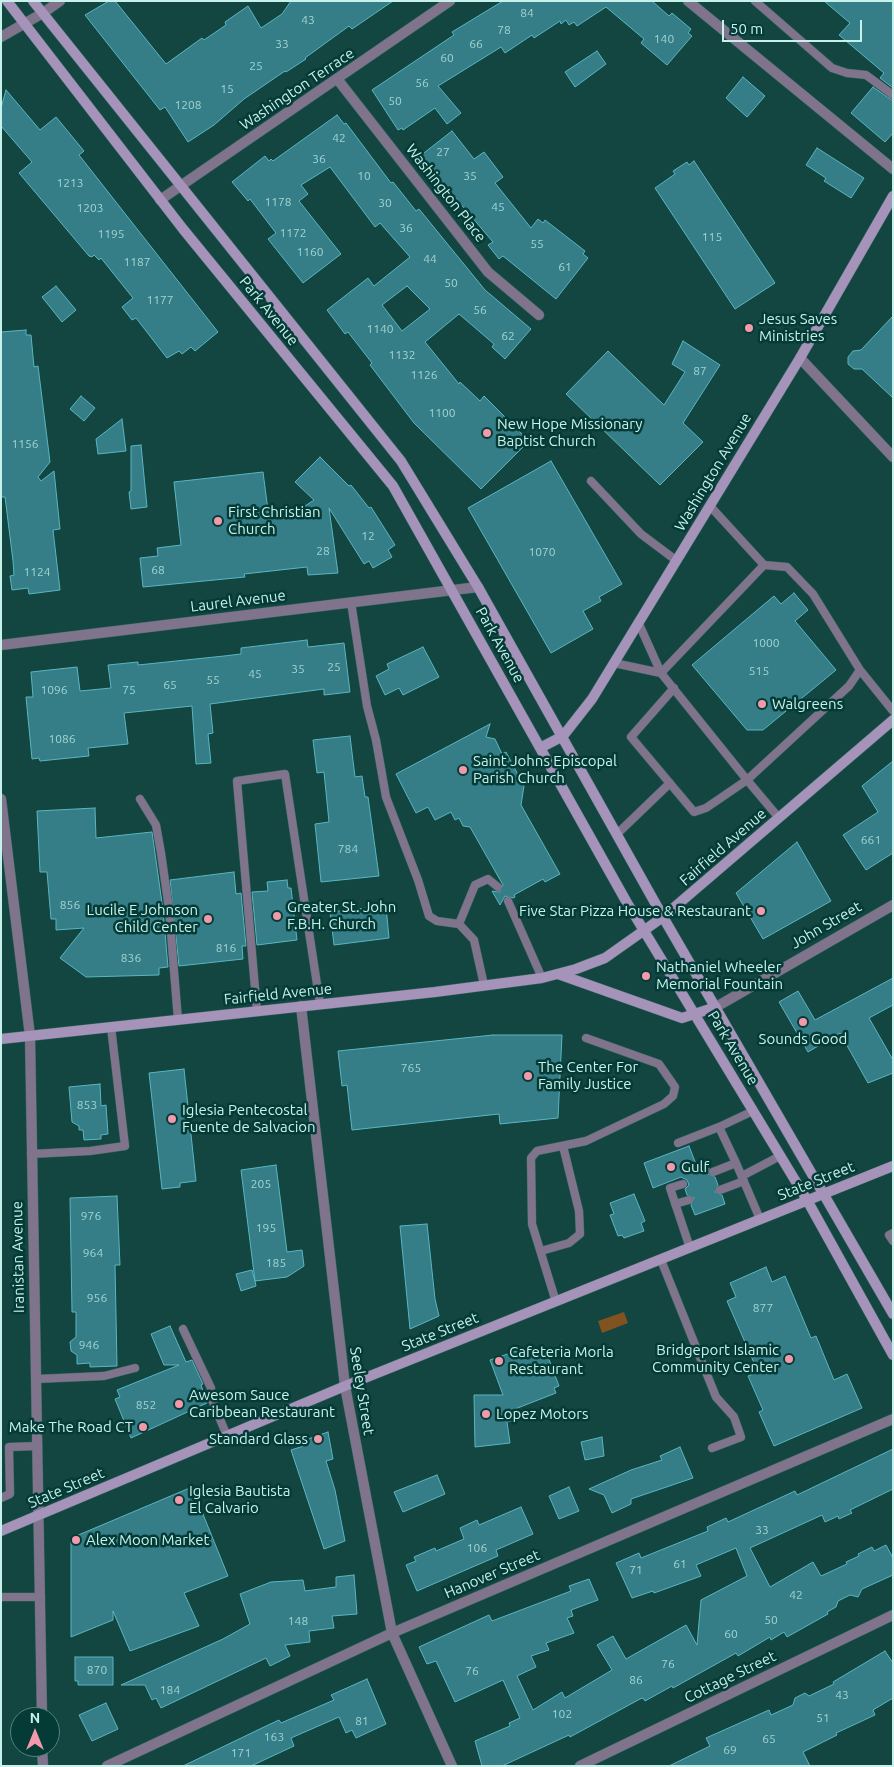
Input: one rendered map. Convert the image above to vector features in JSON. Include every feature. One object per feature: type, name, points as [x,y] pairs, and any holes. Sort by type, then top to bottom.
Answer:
[{"type":"main road","name":"Park Avenue","points":[[7,1],[160,200],[393,486],[644,932],[807,1200],[893,1356]]},
{"type":"main road","name":"Park Avenue","points":[[33,1],[401,461],[478,587],[663,917],[893,1314]]},
{"type":"main road","name":"Washington Avenue","points":[[540,748],[563,736],[592,699],[800,358],[893,196]]},
{"type":"main road","name":"Fairfield Avenue","points":[[1,1039],[542,978],[606,958],[663,917],[893,720]]},
{"type":"main road","points":[[558,974],[682,1018],[696,1015]]},
{"type":"main road","name":"John Street","points":[[696,1015],[716,1007]]},
{"type":"main road","name":"State Street","points":[[1,1531],[344,1386],[893,1166]]},
{"type":"street","points":[[1,37],[60,1]]},
{"type":"street","name":"Washington Terrace","points":[[160,200],[338,80],[450,1]]},
{"type":"street","points":[[688,1],[893,169]]},
{"type":"street","name":"Washington Place","points":[[338,80],[488,272],[539,316]]},
{"type":"street","points":[[800,358],[893,457]]},
{"type":"street","name":"Laurel Avenue","points":[[1,645],[478,587]]},
{"type":"street","name":"Iranistan Avenue","points":[[1,799],[30,1036],[42,1707]]},
{"type":"street","name":"John Street","points":[[716,1007],[893,904]]},
{"type":"street","name":"Seeley Street","points":[[302,1006],[344,1386],[392,1633],[452,1766]]},
{"type":"street","name":"Hanover Street","points":[[107,1766],[392,1633],[893,1419]]},
{"type":"street","name":"Cottage Street","points":[[580,1766],[893,1615]]},
{"type":"lane","points":[[756,1],[832,68],[847,73],[866,75],[893,95]]},
{"type":"lane","points":[[591,481],[642,534],[677,561]]},
{"type":"lane","points":[[710,506],[764,565],[788,567],[813,594],[860,670],[893,711]]},
{"type":"lane","points":[[661,673],[764,565]]},
{"type":"lane","points":[[351,602],[367,706],[376,740],[386,798],[418,880],[429,916],[437,921],[460,924],[474,940],[484,985]]},
{"type":"lane","points":[[639,624],[661,673],[778,818]]},
{"type":"lane","points":[[614,663],[661,673]]},
{"type":"lane","points":[[674,688],[631,737],[694,812],[706,808],[748,780],[849,686],[860,670]]},
{"type":"lane","points":[[257,1011],[237,781],[285,774],[320,1004]]},
{"type":"lane","points":[[617,834],[670,784]]},
{"type":"lane","points":[[140,799],[156,825],[161,853],[169,909],[178,1020]]},
{"type":"lane","points":[[460,924],[475,885],[488,879],[498,887]]},
{"type":"lane","points":[[508,901],[542,978]]},
{"type":"lane","points":[[31,1154],[125,1146],[112,1027]]},
{"type":"lane","points":[[556,1302],[532,1224],[531,1158],[537,1151],[586,1141],[664,1104],[673,1096],[675,1087],[659,1064],[586,1038]]},
{"type":"lane","points":[[678,1143],[753,1112]]},
{"type":"lane","points":[[719,1127],[760,1219]]},
{"type":"lane","points":[[541,1251],[569,1243],[580,1234],[579,1211],[563,1146]]},
{"type":"lane","points":[[720,1190],[780,1156]]},
{"type":"lane","points":[[713,1172],[736,1162]]},
{"type":"lane","points":[[683,1184],[670,1188],[690,1248]]},
{"type":"lane","points":[[675,1204],[689,1200]]},
{"type":"lane","points":[[893,1233],[889,1235],[893,1241]]},
{"type":"lane","points":[[661,1260],[716,1397],[734,1417],[741,1437],[712,1448]]},
{"type":"lane","points":[[183,1329],[211,1388],[212,1400],[227,1436]]},
{"type":"lane","points":[[36,1379],[104,1376],[135,1368]]},
{"type":"lane","points":[[1,1498],[10,1494],[5,1476],[5,1456],[9,1447],[38,1446]]},
{"type":"lane","points":[[1,1597],[41,1597]]},
{"type":"shaded area","points":[[624,1312],[628,1323],[602,1333],[598,1321]]},
{"type":"building","points":[[109,1],[115,1],[166,64],[202,38],[204,40],[226,25],[225,22],[248,6],[261,28],[282,14],[291,1],[393,1],[352,29],[349,26],[306,59],[244,99],[214,125],[188,142],[165,107],[160,110],[85,15]]},
{"type":"building","points":[[503,1],[652,1],[669,16],[672,13],[691,29],[688,33],[692,36],[667,65],[641,43],[644,39],[606,7],[577,26],[574,22],[569,25],[566,20],[561,24],[560,21],[534,38],[532,35],[505,53],[501,47],[438,86],[461,113],[447,124],[435,108],[403,130],[402,128],[398,130],[372,90],[454,35],[452,32]]},
{"type":"building","points":[[824,1],[893,1],[893,88],[880,78],[884,73],[839,35],[850,23]]},
{"type":"building","points":[[597,51],[606,64],[575,87],[565,72]]},
{"type":"building","points":[[743,77],[765,96],[747,117],[726,98]]},
{"type":"building","points":[[873,87],[893,101],[893,133],[885,142],[851,113]]},
{"type":"building","points":[[6,90],[40,130],[56,117],[84,151],[79,155],[218,332],[195,351],[191,347],[182,354],[179,351],[167,358],[136,318],[132,320],[122,307],[133,298],[101,258],[99,260],[94,255],[92,257],[89,256],[19,173],[32,162],[1,126],[1,108]]},
{"type":"building","points":[[337,115],[344,124],[346,123],[391,183],[393,182],[416,211],[419,209],[485,290],[531,329],[505,359],[492,347],[494,344],[459,314],[425,342],[459,384],[460,382],[480,401],[484,396],[529,441],[481,489],[414,423],[370,365],[372,363],[348,332],[345,334],[327,310],[368,278],[374,286],[410,257],[380,223],[375,227],[330,167],[301,185],[308,194],[299,201],[341,254],[303,283],[268,239],[276,233],[250,199],[248,201],[232,182],[265,156],[269,161],[271,159],[273,161]],"holes":[[[407,286],[430,309],[402,331],[382,305]]]},
{"type":"building","points":[[452,131],[474,159],[484,152],[503,177],[495,183],[531,228],[538,219],[543,223],[545,220],[585,251],[583,254],[588,258],[556,299],[503,256],[499,259],[488,245],[493,242],[420,156]]},
{"type":"building","points":[[817,148],[864,178],[851,198],[824,181],[826,178],[806,165]]},
{"type":"building","points":[[694,161],[775,283],[735,309],[655,188],[675,174],[673,171],[687,162],[689,165]]},
{"type":"building","points":[[56,286],[76,310],[62,322],[42,297]]},
{"type":"building","points":[[893,316],[893,398],[862,369],[854,369],[848,364],[848,357],[853,351],[861,350]]},
{"type":"building","points":[[26,330],[26,335],[31,335],[34,367],[38,366],[50,462],[38,477],[41,481],[54,471],[60,529],[53,530],[60,590],[29,594],[28,588],[12,590],[10,576],[14,575],[13,561],[5,497],[1,497],[1,332]]},
{"type":"building","points":[[683,341],[720,365],[683,423],[703,442],[660,485],[566,394],[608,351],[664,405],[685,372],[672,364]]},
{"type":"building","points":[[81,396],[95,408],[84,421],[70,409]]},
{"type":"building","points":[[122,419],[126,451],[98,454],[96,439]]},
{"type":"building","points":[[141,445],[147,507],[131,509],[129,492],[131,491],[131,446]]},
{"type":"building","points":[[320,457],[349,486],[351,485],[369,508],[371,507],[395,545],[388,550],[392,557],[373,568],[369,561],[364,564],[329,508],[338,573],[308,575],[307,567],[244,574],[245,577],[143,587],[140,558],[158,556],[157,548],[181,545],[174,482],[263,472],[269,518],[311,516],[305,506],[314,500],[295,482]]},
{"type":"building","points":[[551,461],[622,584],[599,597],[601,601],[583,611],[593,629],[551,653],[468,508]]},
{"type":"building","name":"Walgreens","points":[[794,593],[808,610],[795,621],[836,670],[763,730],[747,730],[692,665],[774,596],[781,604]]},
{"type":"building","points":[[307,640],[308,647],[344,643],[350,692],[324,695],[324,689],[210,704],[213,733],[208,734],[211,763],[196,764],[192,706],[124,713],[128,744],[88,748],[89,756],[40,761],[39,758],[32,759],[26,697],[33,697],[31,672],[77,667],[80,691],[111,688],[108,665],[138,662],[138,665],[241,654],[241,648]]},
{"type":"building","points":[[423,647],[439,677],[403,695],[399,688],[385,695],[376,676],[389,669],[387,664]]},
{"type":"building","points":[[490,724],[486,737],[495,739],[502,754],[506,752],[524,786],[521,805],[560,874],[545,882],[543,879],[514,895],[515,897],[513,898],[505,896],[500,905],[492,891],[500,892],[503,885],[470,827],[463,826],[459,818],[455,820],[451,812],[435,820],[428,807],[416,813],[396,774]]},
{"type":"building","points":[[350,736],[355,777],[362,776],[365,797],[368,797],[379,876],[321,882],[315,824],[329,822],[324,772],[317,773],[313,740]]},
{"type":"building","points":[[893,761],[893,853],[866,870],[843,835],[878,812],[862,786]]},
{"type":"building","points":[[95,808],[96,838],[152,832],[163,910],[168,967],[159,968],[159,975],[86,977],[60,958],[84,928],[56,930],[56,919],[51,919],[47,872],[40,872],[37,811]]},
{"type":"building","points":[[797,842],[831,901],[763,939],[736,893]]},
{"type":"building","name":"Lucile E Johnson Child Center","points":[[234,872],[236,894],[241,893],[246,946],[242,946],[243,959],[179,966],[170,880]]},
{"type":"building","name":"Greater St. John F.B.H. Church","points":[[287,880],[288,888],[291,888],[297,940],[257,945],[252,892],[268,891],[267,882]]},
{"type":"building","points":[[386,906],[389,938],[334,945],[330,912]]},
{"type":"building","points":[[893,978],[893,1005],[869,1018],[893,1060],[893,1073],[868,1083],[840,1033],[808,1052],[779,1002],[798,991],[815,1020]]},
{"type":"building","points":[[493,1035],[562,1035],[558,1118],[500,1124],[499,1114],[352,1130],[347,1085],[342,1086],[338,1051]]},
{"type":"building","name":"Iglesia Pentecostal Fuente de Salvacion","points":[[184,1069],[196,1181],[180,1183],[180,1187],[162,1189],[149,1073]]},
{"type":"building","points":[[100,1084],[101,1106],[106,1105],[108,1134],[101,1135],[101,1139],[84,1140],[83,1130],[79,1130],[79,1126],[72,1122],[69,1087]]},
{"type":"building","points":[[689,1146],[699,1172],[709,1168],[708,1174],[715,1177],[718,1185],[715,1192],[722,1195],[725,1204],[695,1215],[691,1205],[694,1198],[687,1195],[685,1189],[689,1185],[687,1180],[681,1177],[653,1188],[644,1163]]},
{"type":"building","points":[[276,1165],[287,1252],[302,1250],[304,1266],[287,1277],[255,1281],[241,1170]]},
{"type":"building","points":[[634,1194],[645,1221],[641,1223],[644,1231],[624,1238],[622,1235],[618,1236],[610,1215],[614,1214],[610,1203]]},
{"type":"building","points":[[117,1196],[120,1265],[115,1265],[117,1366],[90,1367],[90,1363],[77,1364],[77,1355],[71,1351],[70,1342],[76,1337],[76,1312],[72,1312],[70,1198]]},
{"type":"building","points":[[427,1224],[435,1299],[439,1316],[410,1329],[400,1226]]},
{"type":"building","name":"Bridgeport Islamic Community Center","points":[[766,1267],[772,1282],[785,1276],[811,1338],[816,1336],[834,1380],[847,1374],[862,1408],[774,1446],[759,1412],[763,1410],[748,1376],[758,1372],[727,1301],[736,1297],[730,1283]]},
{"type":"building","points":[[252,1270],[256,1286],[241,1291],[236,1274]]},
{"type":"building","points":[[170,1326],[186,1362],[192,1360],[203,1384],[201,1385],[207,1403],[131,1438],[115,1399],[120,1397],[117,1390],[179,1365],[164,1365],[151,1334]]},
{"type":"building","points":[[525,1348],[527,1354],[545,1349],[559,1386],[554,1388],[556,1393],[515,1409],[518,1419],[507,1422],[510,1443],[475,1447],[474,1395],[503,1395],[490,1360]]},
{"type":"building","points":[[328,1432],[333,1459],[326,1461],[335,1490],[345,1541],[324,1549],[291,1450],[310,1444],[308,1439]]},
{"type":"building","points":[[602,1437],[604,1456],[585,1460],[581,1442]]},
{"type":"building","points":[[680,1447],[693,1478],[631,1499],[631,1504],[612,1513],[604,1495],[589,1489],[631,1470],[662,1460],[660,1456]]},
{"type":"building","points":[[893,1449],[893,1489],[850,1510],[852,1513],[839,1519],[838,1516],[825,1522],[822,1515],[750,1548],[770,1587],[813,1562],[821,1576],[847,1564],[846,1562],[872,1547],[874,1551],[886,1545],[893,1558],[893,1575],[862,1589],[858,1597],[850,1595],[838,1601],[836,1607],[827,1612],[828,1614],[787,1637],[784,1632],[771,1640],[770,1637],[738,1656],[736,1653],[673,1688],[672,1686],[645,1701],[643,1698],[640,1699],[570,1737],[569,1735],[502,1766],[482,1766],[475,1741],[510,1726],[509,1723],[520,1718],[503,1680],[455,1702],[436,1661],[427,1664],[419,1647],[489,1615],[492,1621],[571,1591],[569,1586],[589,1579],[598,1600],[571,1610],[573,1616],[567,1618],[574,1633],[546,1643],[549,1650],[531,1656],[536,1667],[517,1676],[533,1710],[562,1692],[565,1698],[612,1670],[597,1645],[613,1636],[626,1659],[686,1625],[697,1645],[701,1600],[747,1576],[736,1548],[696,1565],[701,1576],[654,1593],[653,1591],[632,1598],[616,1563],[639,1553],[641,1558],[708,1531],[707,1527],[726,1518],[728,1522],[795,1491],[797,1495]]},
{"type":"building","points":[[437,1475],[445,1494],[403,1512],[394,1492]]},
{"type":"building","points":[[192,1487],[228,1576],[184,1593],[199,1626],[130,1651],[113,1611],[113,1620],[71,1637],[71,1540],[76,1536]]},
{"type":"building","points":[[569,1487],[579,1511],[559,1519],[549,1496]]},
{"type":"building","points":[[521,1507],[533,1534],[496,1550],[498,1556],[417,1591],[406,1565],[416,1561],[414,1557],[435,1548],[436,1551],[464,1539],[460,1528],[477,1520],[479,1525]]},
{"type":"building","points":[[354,1575],[357,1614],[332,1616],[334,1628],[309,1631],[310,1642],[285,1645],[290,1656],[270,1666],[266,1658],[161,1708],[156,1698],[152,1700],[145,1685],[121,1685],[223,1639],[250,1624],[240,1594],[271,1582],[303,1580],[305,1591],[336,1587],[336,1577]]},
{"type":"building","points":[[885,1651],[893,1663],[893,1698],[873,1710],[875,1715],[836,1733],[837,1735],[803,1752],[810,1766],[669,1766],[710,1746],[706,1738],[769,1710],[771,1715],[793,1705],[795,1698],[805,1693],[809,1696],[834,1684],[833,1682]]},
{"type":"building","points":[[75,1657],[113,1657],[113,1685],[78,1685],[78,1681],[75,1681]]},
{"type":"building","points":[[367,1679],[386,1724],[356,1738],[352,1730],[346,1733],[339,1717],[291,1738],[294,1746],[251,1766],[183,1766],[279,1720],[281,1723],[334,1700],[331,1695]]},
{"type":"building","points":[[106,1703],[118,1729],[92,1741],[79,1715]]},
{"type":"place","name":"Jesus Saves Ministries","points":[[749,328]]},
{"type":"place","name":"New Hope Missionary Baptist Church","points":[[487,433]]},
{"type":"place","name":"First Christian Church","points":[[218,521]]},
{"type":"place","name":"Walgreens","points":[[762,704]]},
{"type":"place","name":"Saint Johns Episcopal Parish Church","points":[[463,770]]},
{"type":"place","name":"Five Star Pizza House & Restaurant","points":[[761,911]]},
{"type":"place","name":"Greater St. John F.B.H. Church","points":[[277,916]]},
{"type":"place","name":"Lucile E Johnson Child Center","points":[[208,919]]},
{"type":"place","name":"Nathaniel Wheeler Memorial Fountain","points":[[646,976]]},
{"type":"place","name":"Sounds Good","points":[[803,1022]]},
{"type":"place","name":"The Center For Family Justice","points":[[528,1076]]},
{"type":"place","name":"Iglesia Pentecostal Fuente de Salvacion","points":[[172,1119]]},
{"type":"place","name":"Gulf","points":[[671,1167]]},
{"type":"place","name":"Bridgeport Islamic Community Center","points":[[789,1359]]},
{"type":"place","name":"Cafeteria Morla Restaurant","points":[[499,1361]]},
{"type":"place","name":"Awesom Sauce Caribbean Restaurant","points":[[179,1404]]},
{"type":"place","name":"Lopez Motors","points":[[486,1414]]},
{"type":"place","name":"Make The Road CT","points":[[143,1427]]},
{"type":"place","name":"Standard Glass","points":[[318,1439]]},
{"type":"place","name":"Iglesia Bautista El Calvario","points":[[179,1500]]},
{"type":"place","name":"Alex Moon Market","points":[[76,1540]]}]
